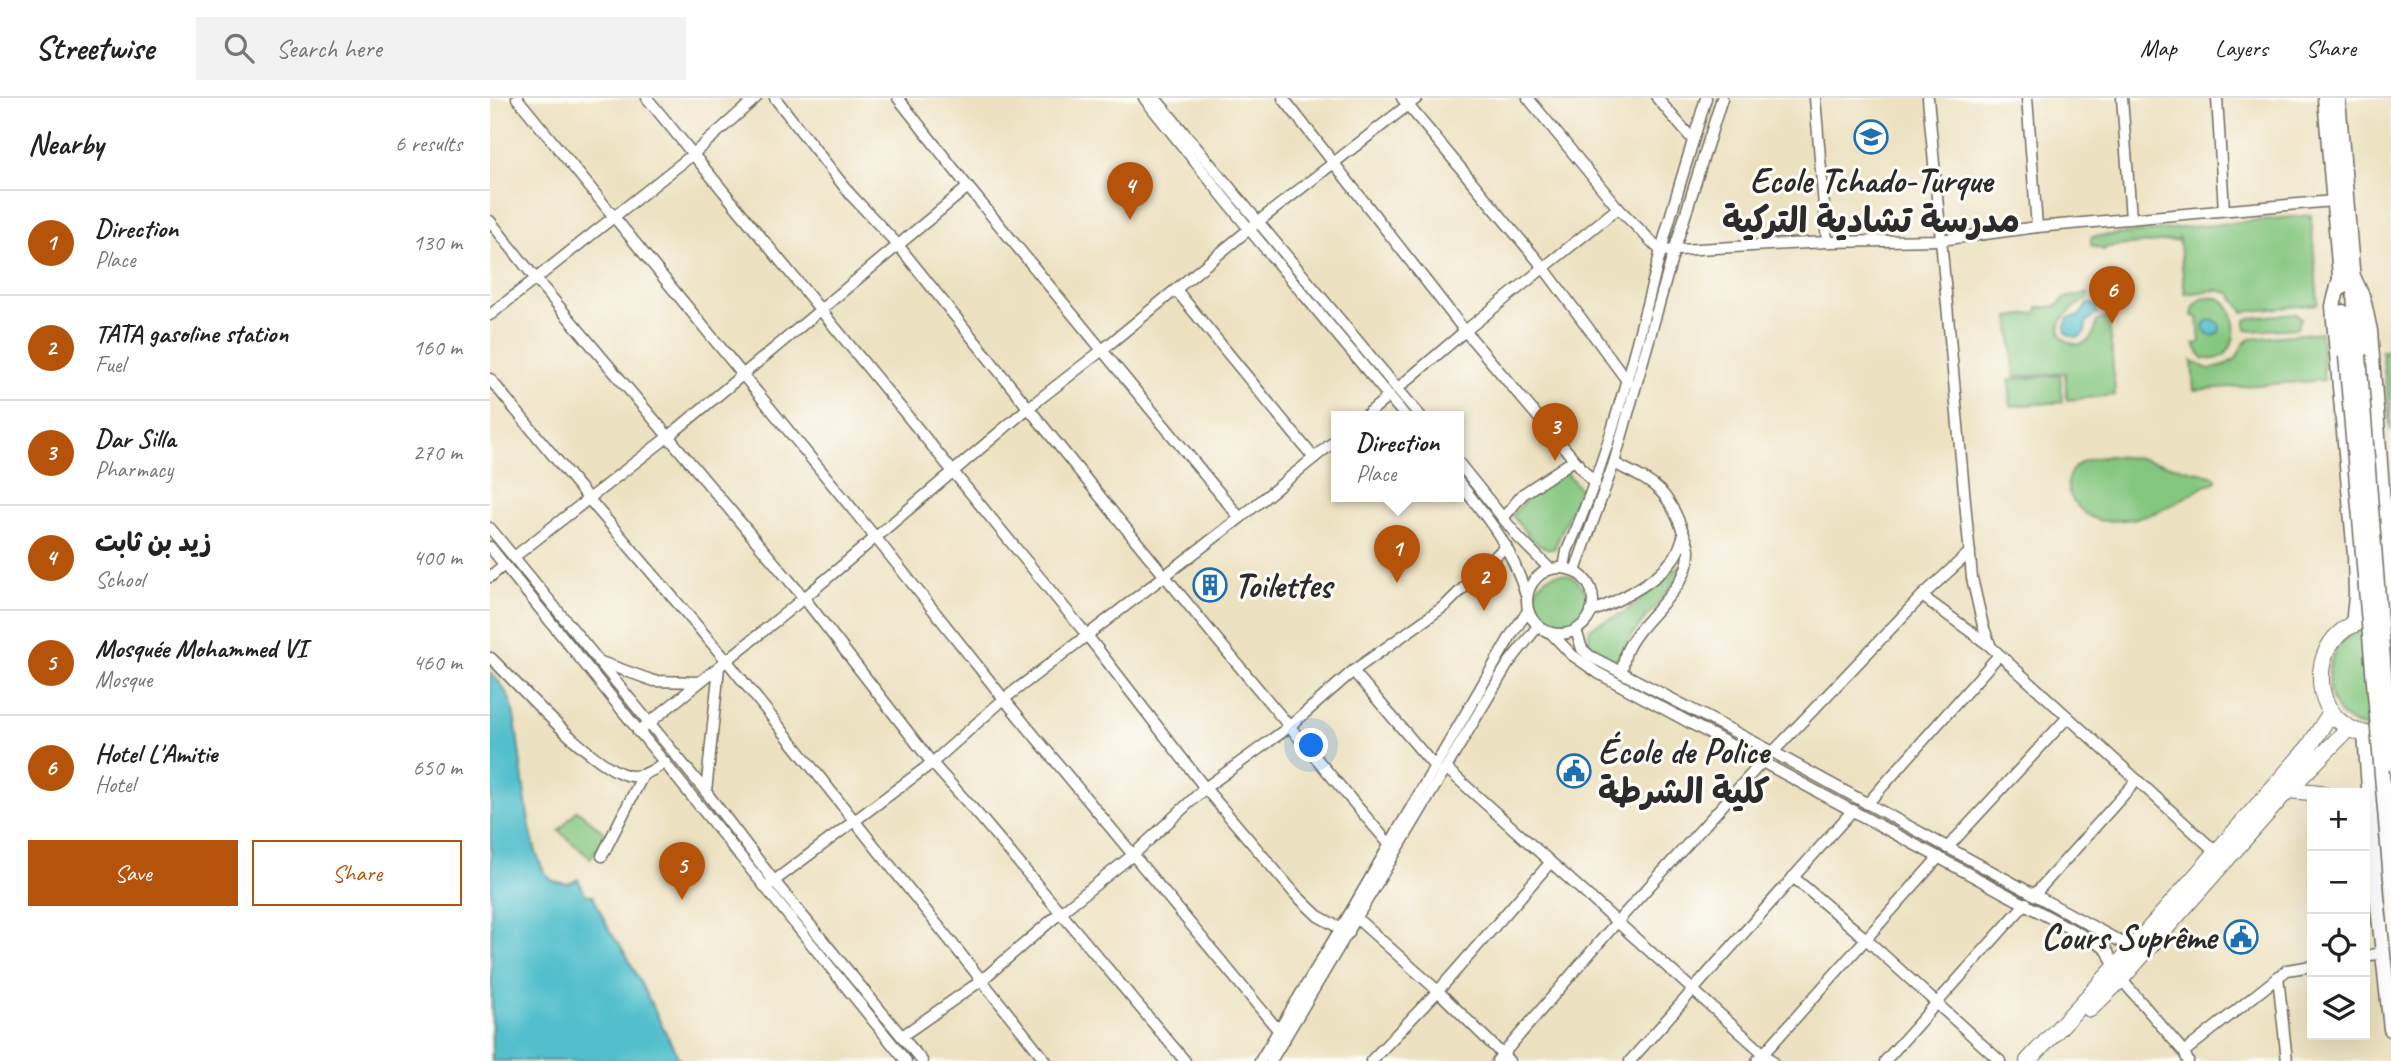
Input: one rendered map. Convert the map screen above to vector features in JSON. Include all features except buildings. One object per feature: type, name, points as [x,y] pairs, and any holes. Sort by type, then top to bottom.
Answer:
[{"type":"highway","points":[[2391,621],[2372,620],[2353,625],[2341,632],[2331,643],[2322,663],[2320,685],[2331,712],[2348,728],[2365,734],[2391,734]]},
{"type":"highway","points":[[2028,1061],[2118,973],[2138,942],[2309,747],[2331,712]]},
{"type":"highway","points":[[2041,1061],[2118,973],[2348,728]]},
{"type":"highway","points":[[2288,790],[2307,792]]},
{"type":"main road","points":[[2325,98],[2333,121],[2391,880]]},
{"type":"main road","points":[[2338,98],[2333,121],[2333,201],[2346,276],[2363,298],[2370,331],[2389,539],[2391,607]]},
{"type":"main road","points":[[2346,276],[2336,292],[2333,313],[2355,555],[2356,596],[2353,625]]},
{"type":"main road","points":[[2352,355],[2391,763]]},
{"type":"main road","points":[[2365,734],[2367,788]]},
{"type":"main road","points":[[2370,839],[2391,1029]]},
{"type":"street","points":[[517,98],[1004,699],[1279,1031]]},
{"type":"street","points":[[647,98],[1086,634],[1205,788],[1296,895],[1318,916],[1345,931]]},
{"type":"street","points":[[490,315],[692,155],[756,98]]},
{"type":"street","points":[[775,98],[850,194],[898,244],[1163,575],[1390,845]]},
{"type":"street","points":[[898,98],[1101,351],[1240,518]]},
{"type":"street","points":[[1144,98],[1249,229],[1393,392],[1414,411]]},
{"type":"street","points":[[1154,98],[1259,221],[1393,392],[1403,411]]},
{"type":"street","points":[[1283,98],[1465,331],[1595,484]]},
{"type":"street","points":[[1528,98],[1618,208],[1661,251],[1828,242],[1940,240],[2037,227],[2333,201]]},
{"type":"street","points":[[1657,98],[1693,140]]},
{"type":"street","points":[[1570,570],[1567,551],[1595,484],[1628,382],[1661,251],[1706,98]]},
{"type":"street","points":[[1570,570],[1614,463],[1674,251],[1722,98]]},
{"type":"street","points":[[1815,98],[1828,242]]},
{"type":"street","points":[[1928,98],[1970,552],[1978,603],[1995,651]]},
{"type":"street","points":[[2027,98],[2037,227]]},
{"type":"street","points":[[2122,98],[2131,218]]},
{"type":"street","points":[[2217,98],[2224,210]]},
{"type":"street","points":[[638,732],[804,598],[1028,408],[1259,221],[1335,164],[1409,101],[1544,268],[1628,382]]},
{"type":"street","points":[[490,577],[821,312],[968,187]]},
{"type":"street","points":[[1371,411],[1465,331],[1618,208]]},
{"type":"street","points":[[490,220],[535,278],[804,598],[932,763],[1185,1061]]},
{"type":"street","points":[[1176,290],[1314,458]]},
{"type":"street","points":[[490,379],[855,821],[1046,1061]]},
{"type":"street","points":[[770,884],[932,763],[1004,699],[1240,518],[1331,444]]},
{"type":"street","points":[[1504,517],[1522,495],[1574,460]]},
{"type":"street","points":[[1614,463],[1637,473],[1663,493],[1674,509],[1690,549],[1685,571],[1636,635],[1627,651],[1622,673]]},
{"type":"street","points":[[1464,469],[1519,538],[1550,569]]},
{"type":"street","points":[[1464,488],[1494,525],[1516,564],[1527,598],[1528,611],[1538,626],[1551,633],[1572,655],[1591,669],[1939,857],[2121,942],[2138,942]]},
{"type":"street","points":[[490,528],[509,561],[706,792],[770,884],[906,1061]]},
{"type":"street","points":[[1591,612],[1622,600],[1663,570],[1679,550],[1684,534]]},
{"type":"street","points":[[902,1036],[982,980],[1134,854],[1205,788],[1289,727],[1353,671],[1446,605],[1506,546]]},
{"type":"street","points":[[490,547],[509,561]]},
{"type":"street","points":[[1773,752],[1922,596],[1970,552]]},
{"type":"street","points":[[1527,598],[1534,580],[1550,569],[1570,570],[1588,585],[1592,593],[1591,612],[1587,619],[1576,630],[1551,633]]},
{"type":"street","points":[[527,583],[638,732],[922,1061]]},
{"type":"street","points":[[1922,596],[1995,651],[2216,852]]},
{"type":"street","points":[[1261,1061],[1354,916],[1441,768],[1513,632],[1528,611]]},
{"type":"street","points":[[1354,916],[1390,845],[1508,664],[1538,626]]},
{"type":"street","points":[[1576,630],[1582,649],[1590,656],[1773,752],[1947,848],[2102,946],[2108,952],[2118,973],[2186,1056],[2278,976],[2287,970],[2307,966]]},
{"type":"street","points":[[1867,804],[1995,651]]},
{"type":"street","points":[[491,658],[555,723],[603,763],[627,775],[643,775],[666,762]]},
{"type":"street","points":[[596,660],[654,681],[700,682]]},
{"type":"street","points":[[706,792],[723,664]]},
{"type":"street","points":[[1353,671],[1441,768],[1765,1058],[1939,857]]},
{"type":"street","points":[[1947,848],[2068,717]]},
{"type":"street","points":[[1354,916],[1438,991],[1503,1059],[1616,923],[1763,761]]},
{"type":"street","points":[[602,856],[643,775]]},
{"type":"street","points":[[1885,1061],[2137,780]]},
{"type":"street","points":[[1630,1061],[1853,810]]},
{"type":"street","points":[[1371,1061],[1438,991],[1550,863]]},
{"type":"street","points":[[1793,877],[1866,939],[2000,1061]]},
{"type":"street","points":[[1277,1059],[1345,931]]},
{"type":"street","points":[[2370,955],[2383,953]]},
{"type":"street","points":[[2278,976],[2287,1061]]},
{"type":"green space","points":[[2311,215],[2318,304],[2243,312],[2230,293],[2217,290],[2185,294],[2179,236],[2179,240],[2107,247],[2104,250],[2091,245],[2091,237]]},
{"type":"green space","points":[[2088,293],[2088,299],[2065,316],[2060,325],[2060,333],[2071,343],[2079,344],[2087,341],[2093,334],[2097,321],[2109,317],[2115,395],[2067,400],[2065,373],[2015,377],[2009,317],[2037,313],[2038,308],[2056,306],[2066,298]]},
{"type":"green space","points":[[2205,297],[2224,301],[2234,320],[2233,341],[2229,349],[2223,356],[2214,359],[2203,358],[2194,344],[2200,343],[2198,317],[2192,316],[2192,313],[2199,301]]},
{"type":"green space","points":[[2296,313],[2301,318],[2297,328],[2246,329],[2246,320],[2250,318]]},
{"type":"green space","points":[[2321,332],[2324,380],[2194,390],[2192,361],[2208,369],[2221,367],[2236,359],[2244,343],[2250,339]]},
{"type":"green space","points":[[2382,351],[2391,351],[2391,431]]},
{"type":"green space","points":[[2060,375],[2063,402],[2011,406],[2009,380]]},
{"type":"green space","points":[[2110,456],[2138,458],[2211,475],[2216,481],[2153,513],[2125,520],[2097,520],[2076,504],[2068,488],[2068,480],[2074,468],[2083,462]]},
{"type":"green space","points":[[1566,472],[1580,489],[1554,549],[1547,548],[1535,542],[1512,515],[1532,494]]},
{"type":"green space","points":[[1684,562],[1680,576],[1627,641],[1617,662],[1592,647],[1588,641],[1590,629],[1624,613]]},
{"type":"green space","points":[[1560,574],[1579,581],[1586,600],[1579,619],[1560,626],[1541,619],[1534,600],[1541,581]]},
{"type":"green space","points":[[2373,627],[2391,629],[2391,728],[2359,726],[2347,720],[2332,700],[2329,687],[2331,661],[2336,649],[2350,635]]},
{"type":"green space","points":[[577,810],[608,836],[590,858],[559,831]]},
{"type":"water","points":[[2089,303],[2097,306],[2097,314],[2086,322],[2083,334],[2074,337],[2066,333],[2068,318],[2079,316]]},
{"type":"water","points":[[2212,320],[2220,328],[2212,336],[2204,328]]},
{"type":"water","points":[[490,672],[511,703],[530,825],[535,850],[543,869],[552,880],[568,884],[578,879],[585,894],[593,896],[609,930],[626,954],[680,1061],[492,1061]]},
{"type":"place","name":"Ecole Tchado-Turque مدرسة تشادية التركية","points":[[1871,137]]},
{"type":"place","name":"زيد بن ثابت","points":[[1130,220]]},
{"type":"place","name":"Hotel L'Amitie","points":[[2112,324]]},
{"type":"place","name":"Dar Silla","points":[[1555,461]]},
{"type":"place","name":"Direction","points":[[1397,583]]},
{"type":"place","name":"Toilettes","points":[[1210,585]]},
{"type":"place","name":"TATA gasoline station","points":[[1484,611]]},
{"type":"place","name":"École de Police كلية الشرطة","points":[[1574,771]]},
{"type":"place","name":"Mosquée Mohammed VI","points":[[682,900]]},
{"type":"place","name":"Cours Suprême","points":[[2241,937]]}]
